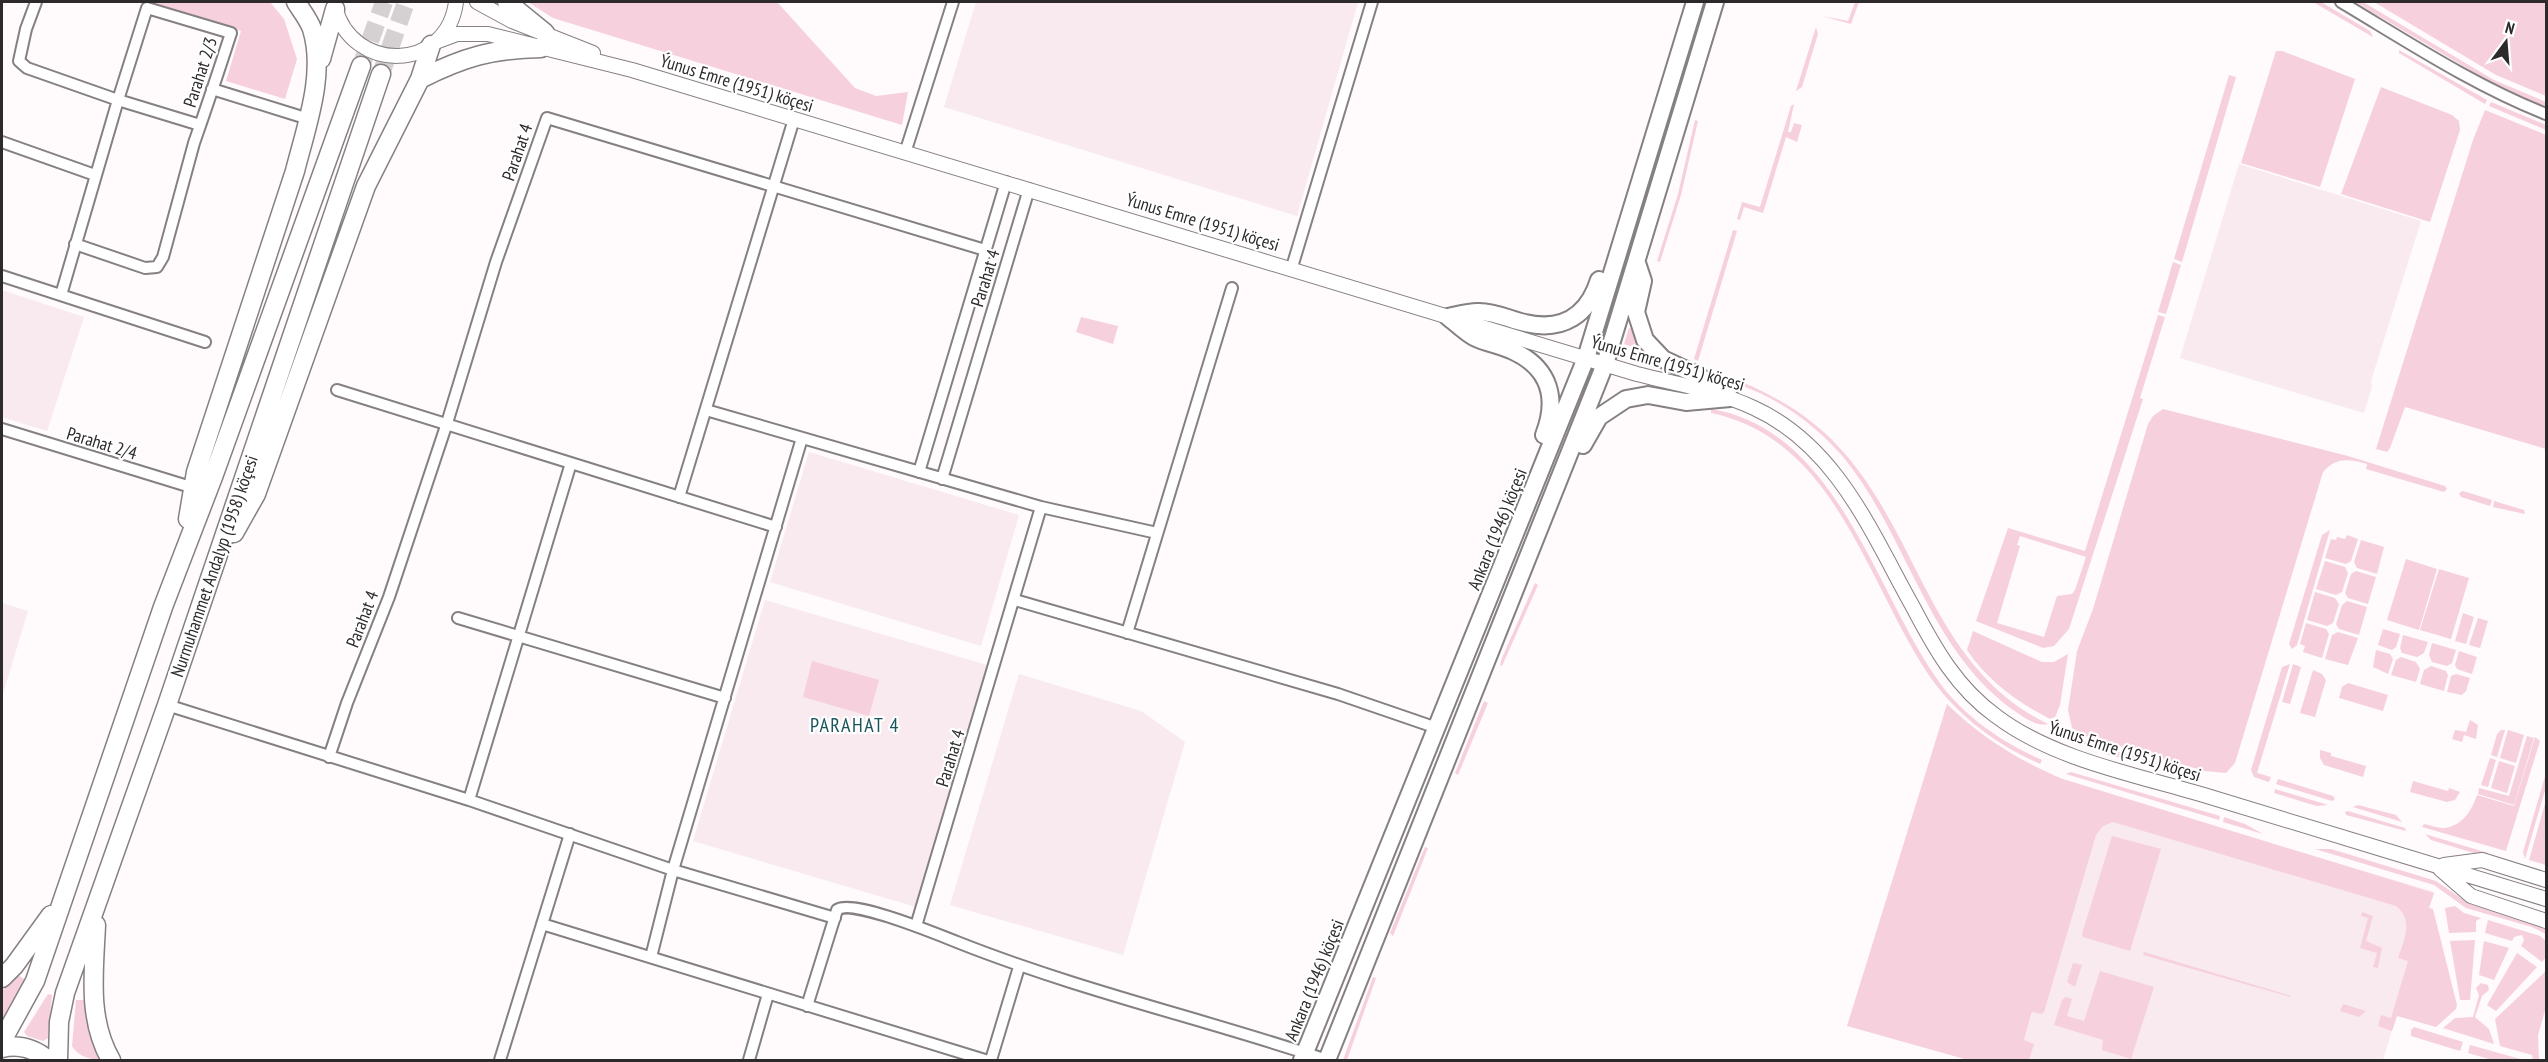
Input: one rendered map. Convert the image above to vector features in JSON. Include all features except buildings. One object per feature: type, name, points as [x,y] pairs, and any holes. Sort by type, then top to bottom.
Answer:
[{"type":"main road","points":[[296,2],[312,27],[318,54],[316,75]]},
{"type":"main road","points":[[507,2],[543,41]]},
{"type":"main road","name":"Ankara (1946) köçesi","points":[[1304,1057],[1586,358],[1695,2]]},
{"type":"main road","points":[[1327,1060],[1605,364],[1715,2]]},
{"type":"main road","points":[[182,557],[196,472],[296,171],[333,5]]},
{"type":"main road","points":[[420,79],[470,57],[543,41]]},
{"type":"main road","points":[[212,571],[256,494],[366,186],[420,79],[432,44]]},
{"type":"main road","name":"Nurmuhammet Andalyp (1958) köçesi","points":[[2,1042],[35,981],[182,557],[361,66]]},
{"type":"main road","name":"Nurmuhammet Andalyp (1958) köçesi","points":[[53,1059],[65,993],[167,705],[381,74]]},
{"type":"main road","points":[[1448,317],[1481,312],[1527,324],[1550,325],[1566,320],[1589,305],[1603,267],[1618,257]]},
{"type":"main road","points":[[1636,263],[1643,281],[1636,312],[1645,340],[1668,362],[1697,375],[1730,398]]},
{"type":"main road","points":[[1448,317],[1472,336],[1521,355],[1543,376],[1550,389],[1553,409],[1538,451],[1542,471]]},
{"type":"main road","points":[[1559,478],[1575,464],[1595,422],[1610,408],[1623,401],[1648,395],[1686,402],[1730,398]]},
{"type":"main road","points":[[2,978],[39,934],[65,894]]},
{"type":"main road","points":[[97,906],[92,992],[100,1043],[111,1060]]},
{"type":"main road","points":[[11,1047],[53,1059]]},
{"type":"street","name":"Parahat 2/3","points":[[36,2],[26,29],[19,61],[27,68],[118,100],[200,125]]},
{"type":"street","points":[[432,44],[450,24],[456,2]]},
{"type":"street","name":"Ýunus Emre (1951) köçesi","points":[[477,2],[543,41]]},
{"type":"street","points":[[905,153],[953,2]]},
{"type":"street","points":[[1292,267],[1372,2]]},
{"type":"street","points":[[2341,2],[2496,92],[2547,114]]},
{"type":"street","name":"Ýunus Emre (1951) köçesi","points":[[333,5],[343,28],[356,43],[374,53],[393,57],[413,54],[457,34],[488,34],[543,41],[905,153],[1292,267],[1448,317],[1605,364],[1730,398],[1754,408],[1785,426],[1831,466],[1860,511],[1949,670],[1977,701],[2013,728],[2054,749],[2547,899]]},
{"type":"street","name":"Parahat 2/3","points":[[61,295],[75,244],[95,175],[147,8],[231,33],[200,125],[163,257],[157,267],[145,268],[75,244]]},
{"type":"street","points":[[212,89],[299,116]]},
{"type":"street","name":"Parahat 4","points":[[329,757],[347,703],[389,597],[447,423],[496,262],[547,118],[774,186]]},
{"type":"street","points":[[679,497],[794,119]]},
{"type":"street","points":[[2,142],[95,175]]},
{"type":"street","name":"Parahat 4","points":[[919,472],[1006,183]]},
{"type":"street","points":[[774,186],[985,250]]},
{"type":"street","name":"Parahat 4","points":[[942,479],[1029,189]]},
{"type":"street","points":[[2,276],[205,342]]},
{"type":"street","points":[[1127,633],[1232,288]]},
{"type":"street","points":[[337,390],[777,527]]},
{"type":"street","points":[[706,410],[1041,507],[1157,533]]},
{"type":"street","name":"Parahat 2/4","points":[[2,429],[194,488]]},
{"type":"street","points":[[651,957],[673,870],[802,438]]},
{"type":"street","points":[[469,800],[571,463]]},
{"type":"street","name":"Parahat 4","points":[[916,926],[1041,507]]},
{"type":"street","points":[[1015,600],[1338,694],[1437,728]]},
{"type":"street","points":[[458,618],[725,698]]},
{"type":"street","points":[[167,705],[469,800],[673,870],[835,918]]},
{"type":"street","points":[[500,1060],[570,834]]},
{"type":"street","points":[[2436,866],[2482,860],[2547,879]]},
{"type":"street","points":[[2436,866],[2471,896],[2532,914],[2547,921]]},
{"type":"street","points":[[807,1006],[839,907],[849,906],[916,926],[1019,967],[1304,1057],[1327,1060]]},
{"type":"street","points":[[542,924],[985,1060]]},
{"type":"street","points":[[991,1060],[1019,967]]},
{"type":"street","points":[[748,1060],[768,994]]},
{"type":"street","points":[[2,1042],[11,1047]]},
{"type":"shaded area","points":[[155,2],[270,2],[284,19],[297,59],[285,99],[226,81],[241,31],[154,4]]},
{"type":"shaded area","points":[[528,2],[777,2],[855,88],[876,96],[908,92],[902,125],[553,18]]},
{"type":"shaded area","points":[[976,2],[1358,2],[1297,216],[944,107]]},
{"type":"shaded area","points":[[1855,2],[1859,2],[1851,24],[1822,16],[1848,21]]},
{"type":"shaded area","points":[[2313,2],[2321,2],[2370,31],[2373,37]]},
{"type":"shaded area","points":[[2355,2],[2363,2],[2494,80],[2546,102],[2546,107],[2492,83]]},
{"type":"shaded area","points":[[2374,2],[2546,2],[2546,96],[2496,75]]},
{"type":"shaded area","points":[[1816,27],[1818,34],[1802,87],[1796,91]]},
{"type":"shaded area","points":[[2399,50],[2487,100],[2485,104],[2399,53]]},
{"type":"shaded area","points":[[2276,51],[2282,51],[2355,79],[2320,187],[2241,163]]},
{"type":"shaded area","points":[[2229,75],[2236,77],[2182,262],[2174,259]]},
{"type":"shaded area","points":[[2381,87],[2452,115],[2459,121],[2460,130],[2430,222],[2341,194]]},
{"type":"shaded area","points":[[2491,102],[2546,125],[2546,130],[2489,106]]},
{"type":"shaded area","points":[[1794,104],[1788,132],[1791,132],[1794,123],[1802,125],[1797,142],[1786,137],[1763,213],[1744,207],[1740,220],[1737,219],[1742,202],[1760,207],[1791,106]]},
{"type":"shaded area","points":[[2485,110],[2546,135],[2546,449],[2405,407],[2390,448],[2387,452],[2376,449],[2473,140]]},
{"type":"shaded area","points":[[1695,120],[1698,121],[1681,195],[1660,262],[1657,261],[1678,194]]},
{"type":"shaded area","points":[[2239,164],[2421,221],[2371,381],[2372,387],[2364,413],[2180,358]]},
{"type":"shaded area","points":[[1733,230],[1737,231],[1698,361],[1694,359]]},
{"type":"shaded area","points":[[2173,262],[2181,265],[2166,314],[2158,312]]},
{"type":"shaded area","points":[[2,290],[84,317],[47,431],[2,417]]},
{"type":"shaded area","points":[[2158,315],[2165,317],[2140,398],[2143,399],[2069,629],[2054,646],[2043,648],[1976,621],[2008,528],[2085,551]],"holes":[[[2020,536],[2086,557],[2075,590],[2072,594],[2057,596],[2044,637],[1997,623],[2020,546],[2017,545]]]},
{"type":"shaded area","points":[[1081,317],[1118,326],[1113,344],[1076,332]]},
{"type":"shaded area","points":[[1629,328],[1632,329],[1639,343],[1633,347],[1624,344]]},
{"type":"shaded area","points":[[1642,349],[1652,361],[1650,364],[1635,359],[1637,353]]},
{"type":"shaded area","points":[[1722,374],[1789,406],[1833,441],[1872,490],[1954,638],[1979,671],[2010,700],[2048,724],[2035,723],[2016,712],[1986,687],[1961,658],[1940,626],[1866,489],[1835,448],[1817,430],[1785,407],[1762,394],[1720,377]]},
{"type":"shaded area","points":[[1711,409],[1754,423],[1790,447],[1820,479],[1847,517],[1913,640],[1945,690],[1982,726],[2042,760],[2040,764],[2010,749],[1981,730],[1955,707],[1933,681],[1910,644],[1845,522],[1820,485],[1790,453],[1754,428],[1711,413]]},
{"type":"shaded area","points":[[2163,409],[2348,456],[2445,486],[2447,489],[2444,492],[2366,469],[2367,464],[2355,461],[2338,462],[2323,472],[2235,763],[2226,773],[2204,771],[2082,735],[2072,728],[2068,710],[2077,651],[2093,609],[2148,424],[2153,416]]},
{"type":"shaded area","points":[[809,452],[1019,515],[981,646],[770,582]]},
{"type":"shaded area","points":[[2463,491],[2492,500],[2490,506],[2461,497],[2459,493]]},
{"type":"shaded area","points":[[2494,501],[2524,510],[2525,514],[2493,507]]},
{"type":"shaded area","points":[[2330,530],[2297,645],[2292,649],[2289,644],[2322,535]]},
{"type":"shaded area","points":[[2347,535],[2358,539],[2351,561],[2346,564],[2325,558],[2331,539],[2336,540],[2337,537],[2345,539]]},
{"type":"shaded area","points":[[2361,540],[2384,547],[2377,574],[2357,568],[2354,562]]},
{"type":"shaded area","points":[[2406,559],[2437,569],[2419,630],[2387,620]]},
{"type":"shaded area","points":[[2325,561],[2345,567],[2348,573],[2342,592],[2336,595],[2316,589]]},
{"type":"shaded area","points":[[2439,569],[2469,578],[2451,639],[2420,630]]},
{"type":"shaded area","points":[[2356,571],[2376,577],[2368,604],[2348,598],[2345,593],[2351,574]]},
{"type":"shaded area","points":[[1535,583],[1538,585],[1502,666],[1500,665],[1502,658]]},
{"type":"shaded area","points":[[2315,592],[2335,598],[2339,604],[2333,623],[2327,626],[2307,620]]},
{"type":"shaded area","points":[[765,600],[987,665],[916,907],[693,841]]},
{"type":"shaded area","points":[[2347,601],[2367,607],[2359,635],[2339,629],[2336,624],[2342,605]]},
{"type":"shaded area","points":[[2,603],[28,611],[2,697]]},
{"type":"shaded area","points":[[2463,613],[2474,617],[2466,644],[2455,641]]},
{"type":"shaded area","points":[[2478,618],[2488,621],[2480,648],[2469,645]]},
{"type":"shaded area","points":[[2306,623],[2326,629],[2329,634],[2322,658],[2303,652],[2305,646],[2300,644]]},
{"type":"shaded area","points":[[2383,629],[2400,634],[2396,647],[2392,650],[2378,645]]},
{"type":"shaded area","points":[[1973,631],[2042,662],[2054,662],[2068,654],[2060,705],[2055,717],[2050,719],[2026,705],[2004,690],[1984,671],[1967,650]]},
{"type":"shaded area","points":[[2338,632],[2358,638],[2348,665],[2325,659],[2332,635]]},
{"type":"shaded area","points":[[2403,635],[2428,642],[2424,653],[2417,657],[2402,653],[2400,648]]},
{"type":"shaded area","points":[[2432,643],[2456,650],[2452,663],[2447,666],[2432,662],[2429,655]]},
{"type":"shaded area","points":[[2376,650],[2390,654],[2393,659],[2388,674],[2373,667]]},
{"type":"shaded area","points":[[2459,651],[2477,657],[2472,674],[2457,669],[2455,665]]},
{"type":"shaded area","points":[[2401,657],[2416,662],[2420,669],[2416,682],[2391,675],[2396,660]]},
{"type":"shaded area","points":[[812,661],[879,680],[869,716],[803,697]]},
{"type":"shaded area","points":[[2290,664],[2257,773],[2271,777],[2269,782],[2254,777],[2251,770],[2282,667]]},
{"type":"shaded area","points":[[2293,664],[2301,667],[2290,704],[2282,702]]},
{"type":"shaded area","points":[[2431,666],[2446,671],[2448,675],[2444,691],[2420,684],[2424,670]]},
{"type":"shaded area","points":[[2313,670],[2322,674],[2326,680],[2315,717],[2300,713]]},
{"type":"shaded area","points":[[1019,674],[1141,711],[1185,742],[1123,955],[950,905]]},
{"type":"shaded area","points":[[2456,674],[2470,678],[2466,691],[2462,695],[2447,692],[2451,676]]},
{"type":"shaded area","points":[[2348,683],[2388,695],[2383,711],[2339,698],[2342,687]]},
{"type":"shaded area","points":[[1484,701],[1488,703],[1458,775],[1455,773]]},
{"type":"shaded area","points":[[1947,704],[2001,747],[2063,779],[2434,893],[2429,908],[2433,909],[2457,1005],[2456,1009],[2436,1027],[2397,1016],[2392,1031],[2378,1026],[2381,1015],[2391,1018],[2408,961],[2398,958],[2405,937],[2406,924],[2402,912],[2396,906],[2113,822],[2103,826],[2096,835],[2044,1012],[2042,1014],[2032,1012],[2024,1040],[2034,1044],[2029,1060],[1968,1060],[1847,1026]]},
{"type":"shaded area","points":[[2470,720],[2478,725],[2476,739],[2464,735],[2462,742],[2452,739],[2455,730],[2466,732]]},
{"type":"shaded area","points":[[2505,730],[2497,757],[2491,755],[2497,734]]},
{"type":"shaded area","points":[[2508,730],[2524,735],[2516,763],[2500,758]]},
{"type":"shaded area","points":[[2527,736],[2534,738],[2514,805],[2478,794],[2479,788],[2509,796]]},
{"type":"shaded area","points":[[2535,737],[2540,741],[2506,851],[2422,827],[2424,824],[2438,828],[2456,825],[2469,812],[2477,795],[2514,806]]},
{"type":"shaded area","points":[[2078,739],[2159,764],[2128,760],[2104,753]]},
{"type":"shaded area","points":[[2320,750],[2331,753],[2331,756],[2366,766],[2363,777],[2324,765],[2320,758]]},
{"type":"shaded area","points":[[2490,758],[2496,760],[2488,787],[2481,785]]},
{"type":"shaded area","points":[[2499,761],[2515,766],[2507,793],[2491,788]]},
{"type":"shaded area","points":[[2071,772],[2220,816],[2219,820],[2066,774]]},
{"type":"shaded area","points":[[2546,773],[2546,787],[2525,859],[2523,852]]},
{"type":"shaded area","points":[[2278,779],[2333,796],[2335,799],[2332,801],[2276,784]]},
{"type":"shaded area","points":[[2413,781],[2460,792],[2455,800],[2447,802],[2410,792]]},
{"type":"shaded area","points":[[2275,789],[2328,805],[2317,806],[2274,793]]},
{"type":"shaded area","points":[[2099,792],[2434,892],[2383,1060],[2018,1060]]},
{"type":"shaded area","points":[[2546,800],[2546,865],[2529,860]]},
{"type":"shaded area","points":[[2358,805],[2396,815],[2402,822],[2353,807]]},
{"type":"shaded area","points":[[2345,812],[2405,828],[2406,831],[2346,815]]},
{"type":"shaded area","points":[[2224,817],[2245,824],[2263,834],[2223,822]]},
{"type":"shaded area","points":[[2425,834],[2488,853],[2487,857],[2431,840]]},
{"type":"shaded area","points":[[2112,836],[2161,849],[2130,951],[2083,937],[2082,934]]},
{"type":"shaded area","points":[[1425,847],[1428,848],[1393,936],[1390,933]]},
{"type":"shaded area","points":[[2315,849],[2331,849],[2436,881],[2468,903],[2539,924],[2546,928],[2546,934],[2532,927],[2466,908],[2434,885]]},
{"type":"shaded area","points":[[2455,906],[2464,913],[2481,918],[2476,921],[2476,932],[2449,933],[2445,908]]},
{"type":"shaded area","points":[[2362,912],[2373,916],[2366,941],[2382,948],[2378,968],[2373,967],[2377,953],[2360,948],[2368,918],[2361,916]]},
{"type":"shaded area","points":[[2488,920],[2540,936],[2546,941],[2546,957],[2542,962],[2521,946],[2524,940],[2522,935],[2514,937],[2512,941],[2485,933]]},
{"type":"shaded area","points":[[2475,940],[2470,1000],[2460,1000],[2450,941]]},
{"type":"shaded area","points":[[2484,941],[2509,948],[2494,980],[2479,975]]},
{"type":"shaded area","points":[[2144,952],[2291,996],[2291,997],[2143,955]]},
{"type":"shaded area","points":[[2517,953],[2537,967],[2496,1011],[2487,1005]]},
{"type":"shaded area","points":[[2073,963],[2082,965],[2075,987],[2067,982]]},
{"type":"shaded area","points":[[2100,971],[2154,987],[2131,1059],[2102,1050],[2103,1040],[2054,1025],[2062,1000],[2066,997],[2072,999],[2067,1016],[2084,1021]]},
{"type":"shaded area","points":[[2546,971],[2546,1007],[2538,1035],[2539,1060],[2533,1060],[2532,1055],[2500,1046],[2495,1019]]},
{"type":"shaded area","points":[[18,975],[27,981],[2,1020],[2,991]]},
{"type":"shaded area","points":[[1373,977],[1376,978],[1347,1060],[1343,1060]]},
{"type":"shaded area","points":[[2481,983],[2488,985],[2489,990],[2482,996],[2475,1017],[2489,1029],[2494,1044],[2443,1028],[2455,1018],[2473,1017],[2479,995],[2476,988]]},
{"type":"shaded area","points":[[48,994],[52,995],[48,1038],[43,1041],[27,1036],[24,1032]]},
{"type":"shaded area","points":[[76,1000],[86,1000],[106,1060],[87,1057],[78,1053],[72,1046]]},
{"type":"shaded area","points":[[2343,1004],[2366,1011],[2359,1017],[2340,1011]]},
{"type":"shaded area","points":[[2414,1027],[2463,1042],[2460,1051],[2411,1036],[2411,1030]]},
{"type":"shaded area","points":[[2470,1045],[2524,1060],[2492,1060],[2468,1053]]},
{"type":"tunnel","points":[[361,66],[384,2]]},
{"type":"tunnel","points":[[381,74],[406,2]]},
{"type":"district","name":"PARAHAT 4","points":[[855,725]]}]
